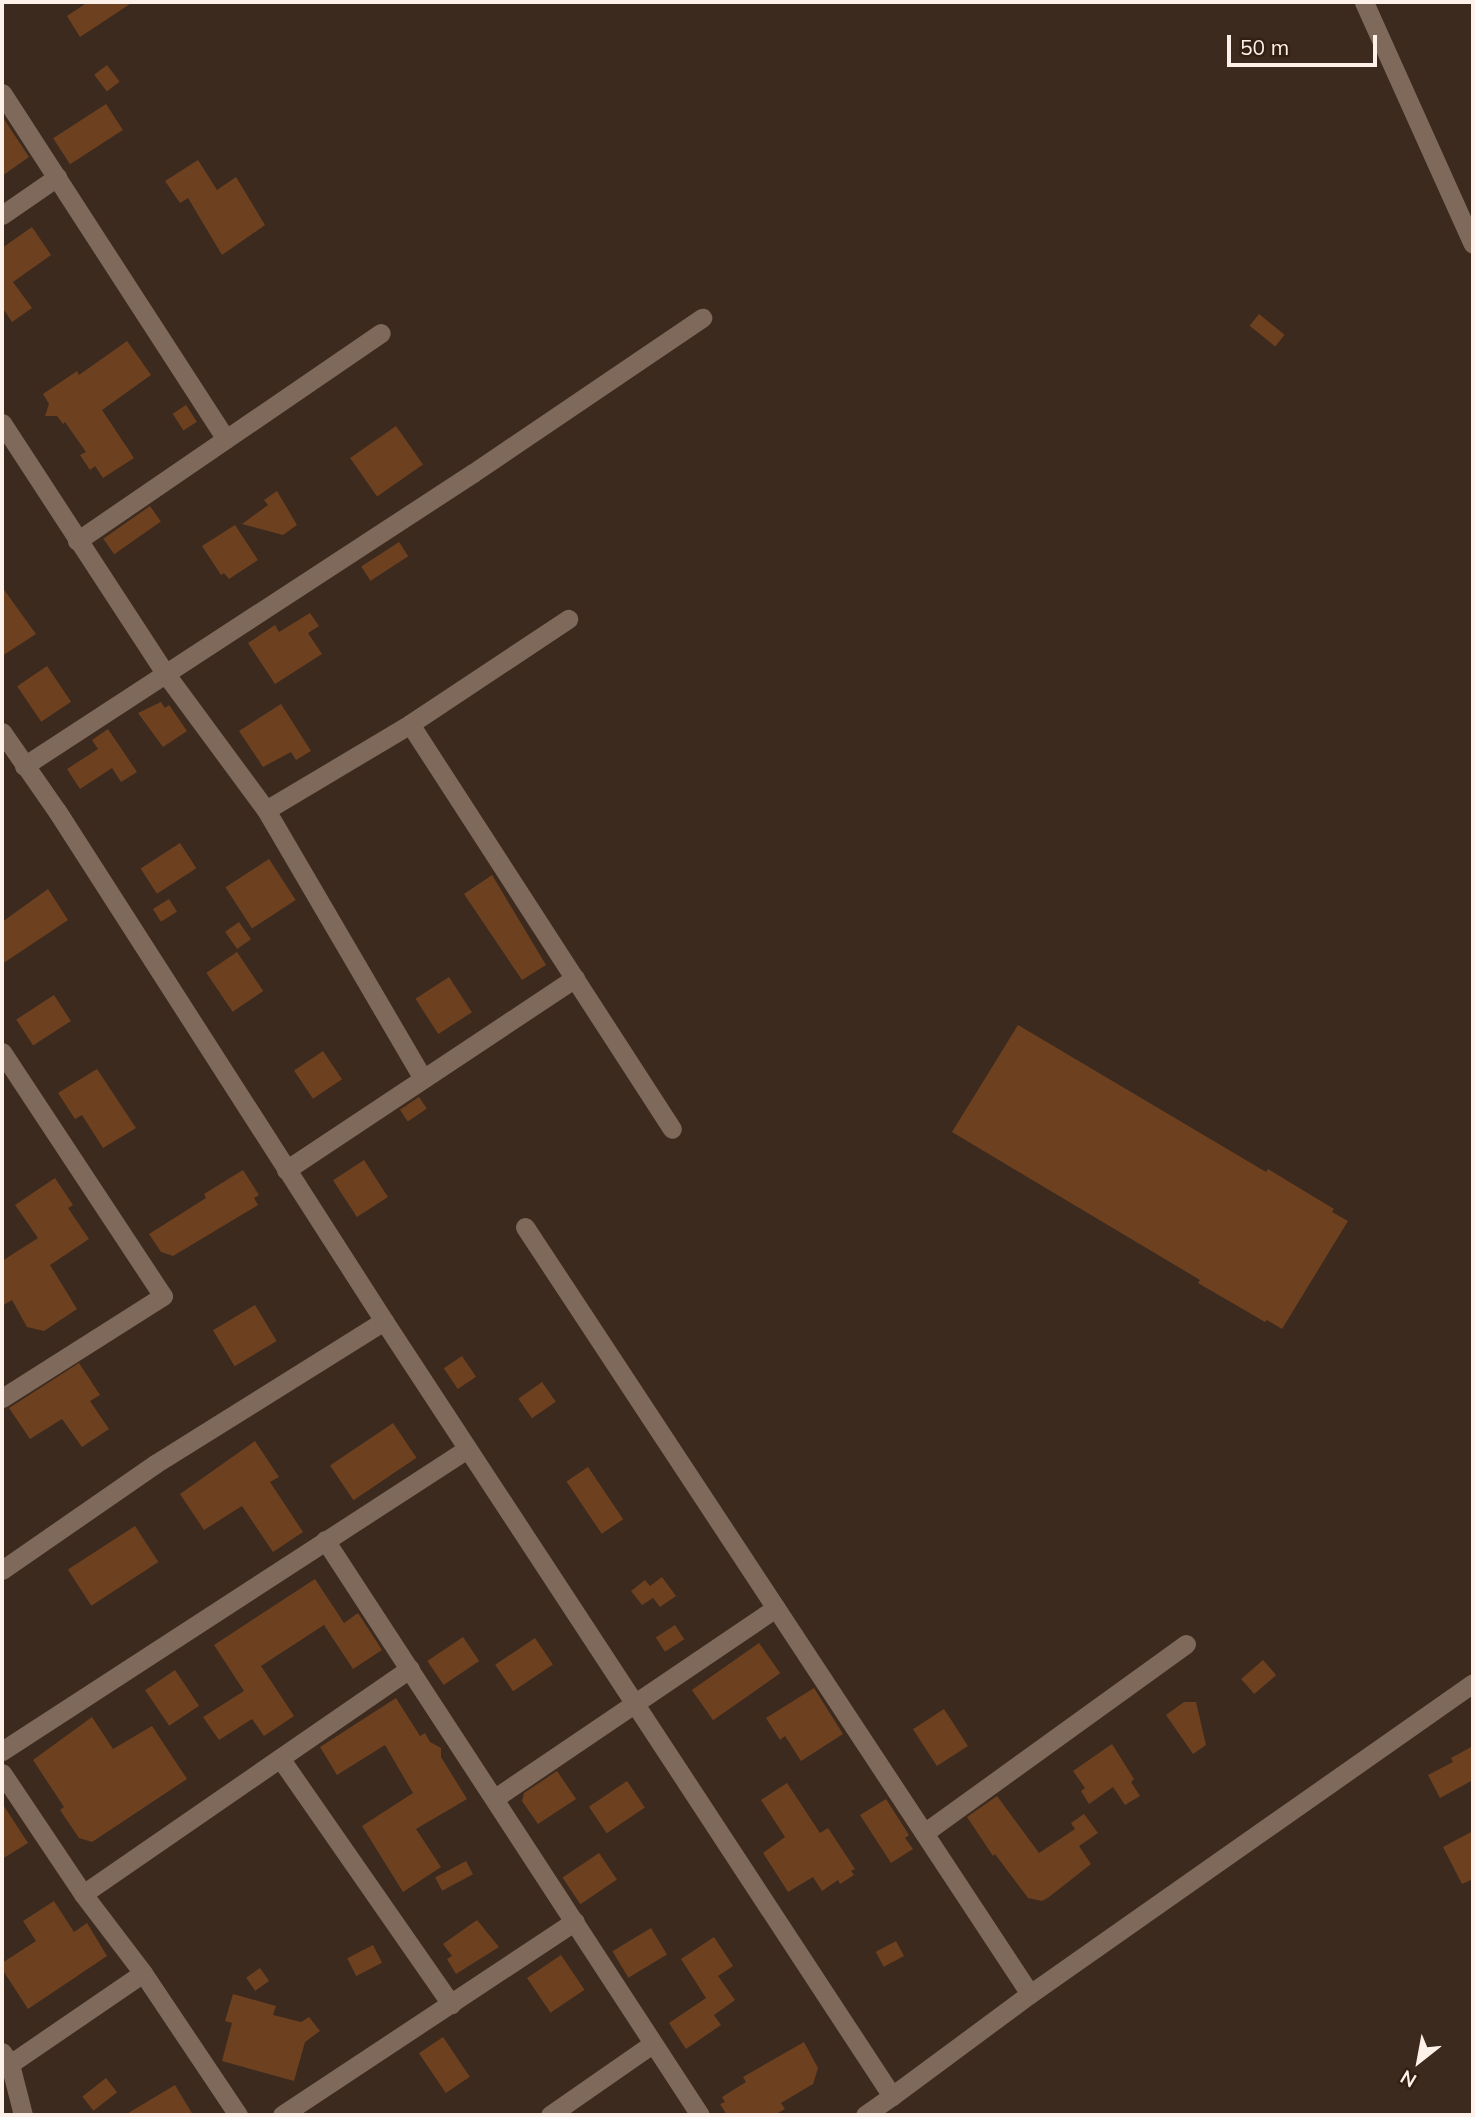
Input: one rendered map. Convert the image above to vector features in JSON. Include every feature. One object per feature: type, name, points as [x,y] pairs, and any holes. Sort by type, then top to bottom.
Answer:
[{"type":"street","points":[[1364,2],[1473,244]]},
{"type":"street","points":[[2,93],[226,439]]},
{"type":"street","points":[[2,215],[57,177]]},
{"type":"street","points":[[24,766],[482,467],[702,317]]},
{"type":"street","points":[[78,541],[381,333]]},
{"type":"street","points":[[2,423],[165,673],[266,810],[423,1079]]},
{"type":"street","points":[[266,810],[410,724],[568,618]]},
{"type":"street","points":[[410,724],[673,1129]]},
{"type":"street","points":[[2,732],[64,823],[467,1449],[892,2096]]},
{"type":"street","points":[[286,1170],[575,978]]},
{"type":"street","points":[[2,1052],[163,1296],[2,1398]]},
{"type":"street","points":[[525,1227],[1030,1994]]},
{"type":"street","points":[[2,1570],[155,1464],[384,1321]]},
{"type":"street","points":[[2,1751],[467,1449]]},
{"type":"street","points":[[325,1540],[700,2115]]},
{"type":"street","points":[[495,1798],[776,1608]]},
{"type":"street","points":[[924,1833],[1186,1644]]},
{"type":"street","points":[[83,1894],[410,1668]]},
{"type":"street","points":[[865,2115],[1030,1994],[1473,1683]]},
{"type":"street","points":[[281,1758],[451,2004]]},
{"type":"street","points":[[2,1773],[83,1894],[143,1972],[238,2115]]},
{"type":"street","points":[[282,2115],[575,1921]]},
{"type":"street","points":[[23,2115],[6,2058],[143,1972]]},
{"type":"street","points":[[550,2115],[652,2044]]},
{"type":"building","points":[[88,2],[133,2],[80,37],[67,16]]},
{"type":"building","points":[[107,65],[120,82],[107,91],[94,75]]},
{"type":"building","points":[[106,104],[123,130],[70,164],[53,138]]},
{"type":"building","points":[[2,116],[29,157],[2,176]]},
{"type":"building","points":[[198,160],[217,190],[236,177],[265,225],[222,255],[188,198],[180,203],[165,181]]},
{"type":"building","points":[[32,227],[51,255],[13,282],[32,308],[12,322],[2,307],[2,248]]},
{"type":"building","points":[[1259,314],[1285,335],[1275,346],[1250,326]]},
{"type":"building","points":[[127,341],[151,375],[102,410],[134,458],[103,478],[95,466],[90,470],[80,455],[86,452],[65,422],[63,424],[57,416],[45,416],[49,404],[43,394],[77,371],[79,375]]},
{"type":"building","points":[[186,405],[197,422],[183,430],[173,414]]},
{"type":"building","points":[[396,426],[423,465],[377,497],[350,458]]},
{"type":"building","points":[[277,491],[297,525],[283,535],[242,524],[268,505],[264,500]]},
{"type":"building","points":[[150,506],[161,522],[114,554],[103,539]]},
{"type":"building","points":[[235,525],[258,560],[229,579],[224,573],[221,575],[202,546]]},
{"type":"building","points":[[399,542],[408,556],[371,581],[361,567]]},
{"type":"building","points":[[2,587],[36,634],[2,656]]},
{"type":"building","points":[[310,613],[319,626],[308,633],[322,654],[275,684],[248,643],[275,625],[279,632]]},
{"type":"building","points":[[47,666],[71,702],[41,722],[17,686]]},
{"type":"building","points":[[161,702],[165,708],[169,705],[187,731],[163,747],[138,713]]},
{"type":"building","points":[[281,704],[311,751],[296,760],[291,752],[263,767],[239,731]]},
{"type":"building","points":[[108,729],[137,772],[121,782],[112,768],[80,789],[67,769],[98,749],[92,740]]},
{"type":"building","points":[[180,843],[196,868],[157,894],[141,869]]},
{"type":"building","points":[[269,859],[296,900],[252,928],[225,887]]},
{"type":"building","points":[[492,875],[546,965],[522,980],[464,894]]},
{"type":"building","points":[[48,889],[68,920],[2,964],[2,922]]},
{"type":"building","points":[[169,899],[177,912],[161,922],[153,909]]},
{"type":"building","points":[[239,922],[251,939],[237,949],[225,932]]},
{"type":"building","points":[[237,952],[263,991],[233,1012],[206,973]]},
{"type":"building","points":[[449,977],[472,1012],[438,1034],[415,999]]},
{"type":"building","points":[[54,995],[71,1021],[33,1046],[16,1020]]},
{"type":"building","points":[[1018,1025],[1266,1172],[1268,1169],[1334,1209],[1332,1212],[1348,1221],[1282,1329],[1198,1283],[1200,1280],[952,1132]]},
{"type":"building","points":[[323,1051],[342,1079],[313,1099],[294,1071]]},
{"type":"building","points":[[97,1069],[136,1128],[103,1148],[82,1115],[75,1119],[58,1093]]},
{"type":"building","points":[[419,1097],[427,1109],[408,1121],[400,1110]]},
{"type":"building","points":[[364,1160],[388,1197],[357,1217],[333,1180]]},
{"type":"building","points":[[243,1170],[259,1195],[254,1198],[258,1205],[173,1256],[161,1252],[149,1234],[206,1198],[204,1194]]},
{"type":"building","points":[[55,1178],[73,1205],[68,1208],[89,1239],[50,1265],[77,1309],[44,1331],[27,1327],[12,1300],[2,1306],[2,1261],[38,1238],[15,1205]]},
{"type":"building","points":[[255,1305],[277,1341],[235,1366],[213,1330]]},
{"type":"building","points":[[462,1356],[476,1377],[458,1389],[444,1368]]},
{"type":"building","points":[[79,1363],[100,1395],[90,1401],[109,1429],[82,1447],[62,1419],[30,1439],[9,1408]]},
{"type":"building","points":[[542,1382],[556,1402],[532,1418],[518,1399]]},
{"type":"building","points":[[393,1423],[416,1458],[353,1500],[330,1465]]},
{"type":"building","points":[[255,1441],[279,1477],[270,1482],[303,1532],[273,1552],[242,1506],[204,1530],[180,1494]]},
{"type":"building","points":[[588,1467],[623,1519],[602,1534],[566,1482]]},
{"type":"building","points":[[135,1526],[158,1562],[91,1606],[68,1570]]},
{"type":"building","points":[[662,1577],[676,1596],[660,1607],[653,1598],[642,1605],[631,1591],[645,1580],[650,1586]]},
{"type":"building","points":[[315,1579],[344,1623],[358,1613],[382,1650],[353,1669],[324,1625],[261,1666],[294,1716],[264,1736],[252,1719],[219,1740],[203,1717],[244,1691],[214,1645]]},
{"type":"building","points":[[675,1625],[684,1639],[665,1652],[656,1638]]},
{"type":"building","points":[[463,1637],[479,1661],[444,1685],[427,1661]]},
{"type":"building","points":[[535,1638],[553,1665],[513,1691],[495,1665]]},
{"type":"building","points":[[759,1643],[780,1673],[713,1720],[692,1690]]},
{"type":"building","points":[[1263,1660],[1276,1675],[1254,1694],[1241,1679]]},
{"type":"building","points":[[175,1670],[199,1706],[169,1726],[145,1690]]},
{"type":"building","points":[[814,1688],[843,1734],[801,1761],[785,1736],[780,1740],[766,1718]]},
{"type":"building","points":[[396,1698],[420,1736],[425,1733],[430,1742],[441,1748],[441,1757],[467,1799],[416,1829],[441,1867],[403,1892],[362,1826],[413,1793],[385,1745],[337,1775],[320,1747]]},
{"type":"building","points":[[1184,1702],[1196,1702],[1206,1745],[1193,1754],[1166,1715]]},
{"type":"building","points":[[944,1709],[968,1746],[937,1766],[913,1729]]},
{"type":"building","points":[[92,1717],[113,1749],[152,1726],[187,1779],[92,1842],[79,1838],[60,1810],[64,1807],[33,1760]]},
{"type":"building","points":[[1112,1744],[1134,1779],[1131,1782],[1140,1796],[1125,1805],[1113,1787],[1089,1804],[1081,1791],[1085,1788],[1073,1771]]},
{"type":"building","points":[[1473,1746],[1473,1780],[1440,1798],[1428,1775],[1453,1762],[1451,1758]]},
{"type":"building","points":[[557,1771],[576,1799],[538,1824],[522,1801],[524,1793]]},
{"type":"building","points":[[627,1781],[645,1808],[607,1833],[589,1807]]},
{"type":"building","points":[[787,1783],[820,1833],[828,1828],[855,1869],[851,1871],[854,1875],[840,1884],[838,1880],[822,1891],[813,1877],[788,1892],[763,1853],[785,1837],[761,1800]]},
{"type":"building","points":[[997,1796],[1039,1853],[1075,1829],[1071,1823],[1084,1814],[1098,1833],[1079,1846],[1091,1864],[1042,1901],[1028,1898],[995,1854],[993,1856],[967,1817]]},
{"type":"building","points":[[886,1799],[909,1835],[905,1838],[913,1849],[891,1863],[860,1815]]},
{"type":"building","points":[[2,1803],[28,1843],[2,1859]]},
{"type":"building","points":[[1473,1831],[1473,1879],[1462,1884],[1443,1847]]},
{"type":"building","points":[[599,1853],[617,1880],[580,1904],[563,1878]]},
{"type":"building","points":[[466,1861],[473,1874],[442,1891],[435,1877]]},
{"type":"building","points":[[54,1901],[74,1932],[87,1923],[107,1956],[28,2009],[2,1969],[2,1963],[36,1941],[23,1921]]},
{"type":"building","points":[[477,1920],[499,1947],[456,1974],[447,1959],[452,1956],[443,1944]]},
{"type":"building","points":[[651,1928],[667,1955],[628,1978],[612,1951]]},
{"type":"building","points":[[714,1937],[733,1966],[718,1976],[735,2000],[714,2015],[721,2025],[686,2049],[669,2023],[706,1998],[681,1959]]},
{"type":"building","points":[[896,1941],[904,1956],[884,1967],[876,1952]]},
{"type":"building","points":[[373,1945],[382,1963],[356,1976],[347,1958]]},
{"type":"building","points":[[561,1955],[584,1990],[550,2013],[527,1978]]},
{"type":"building","points":[[260,1968],[269,1981],[255,1991],[246,1978]]},
{"type":"building","points":[[233,1994],[276,2006],[273,2015],[301,2022],[309,2017],[320,2031],[305,2042],[294,2081],[222,2061],[232,2023],[225,2021]]},
{"type":"building","points":[[443,2037],[470,2077],[446,2093],[419,2053]]},
{"type":"building","points":[[804,2042],[818,2068],[813,2084],[781,2103],[785,2109],[774,2115],[727,2115],[720,2104],[725,2102],[722,2097],[746,2082],[743,2077]]},
{"type":"building","points":[[106,2078],[117,2092],[93,2111],[82,2096]]},
{"type":"building","points":[[175,2085],[193,2115],[125,2115]]}]
